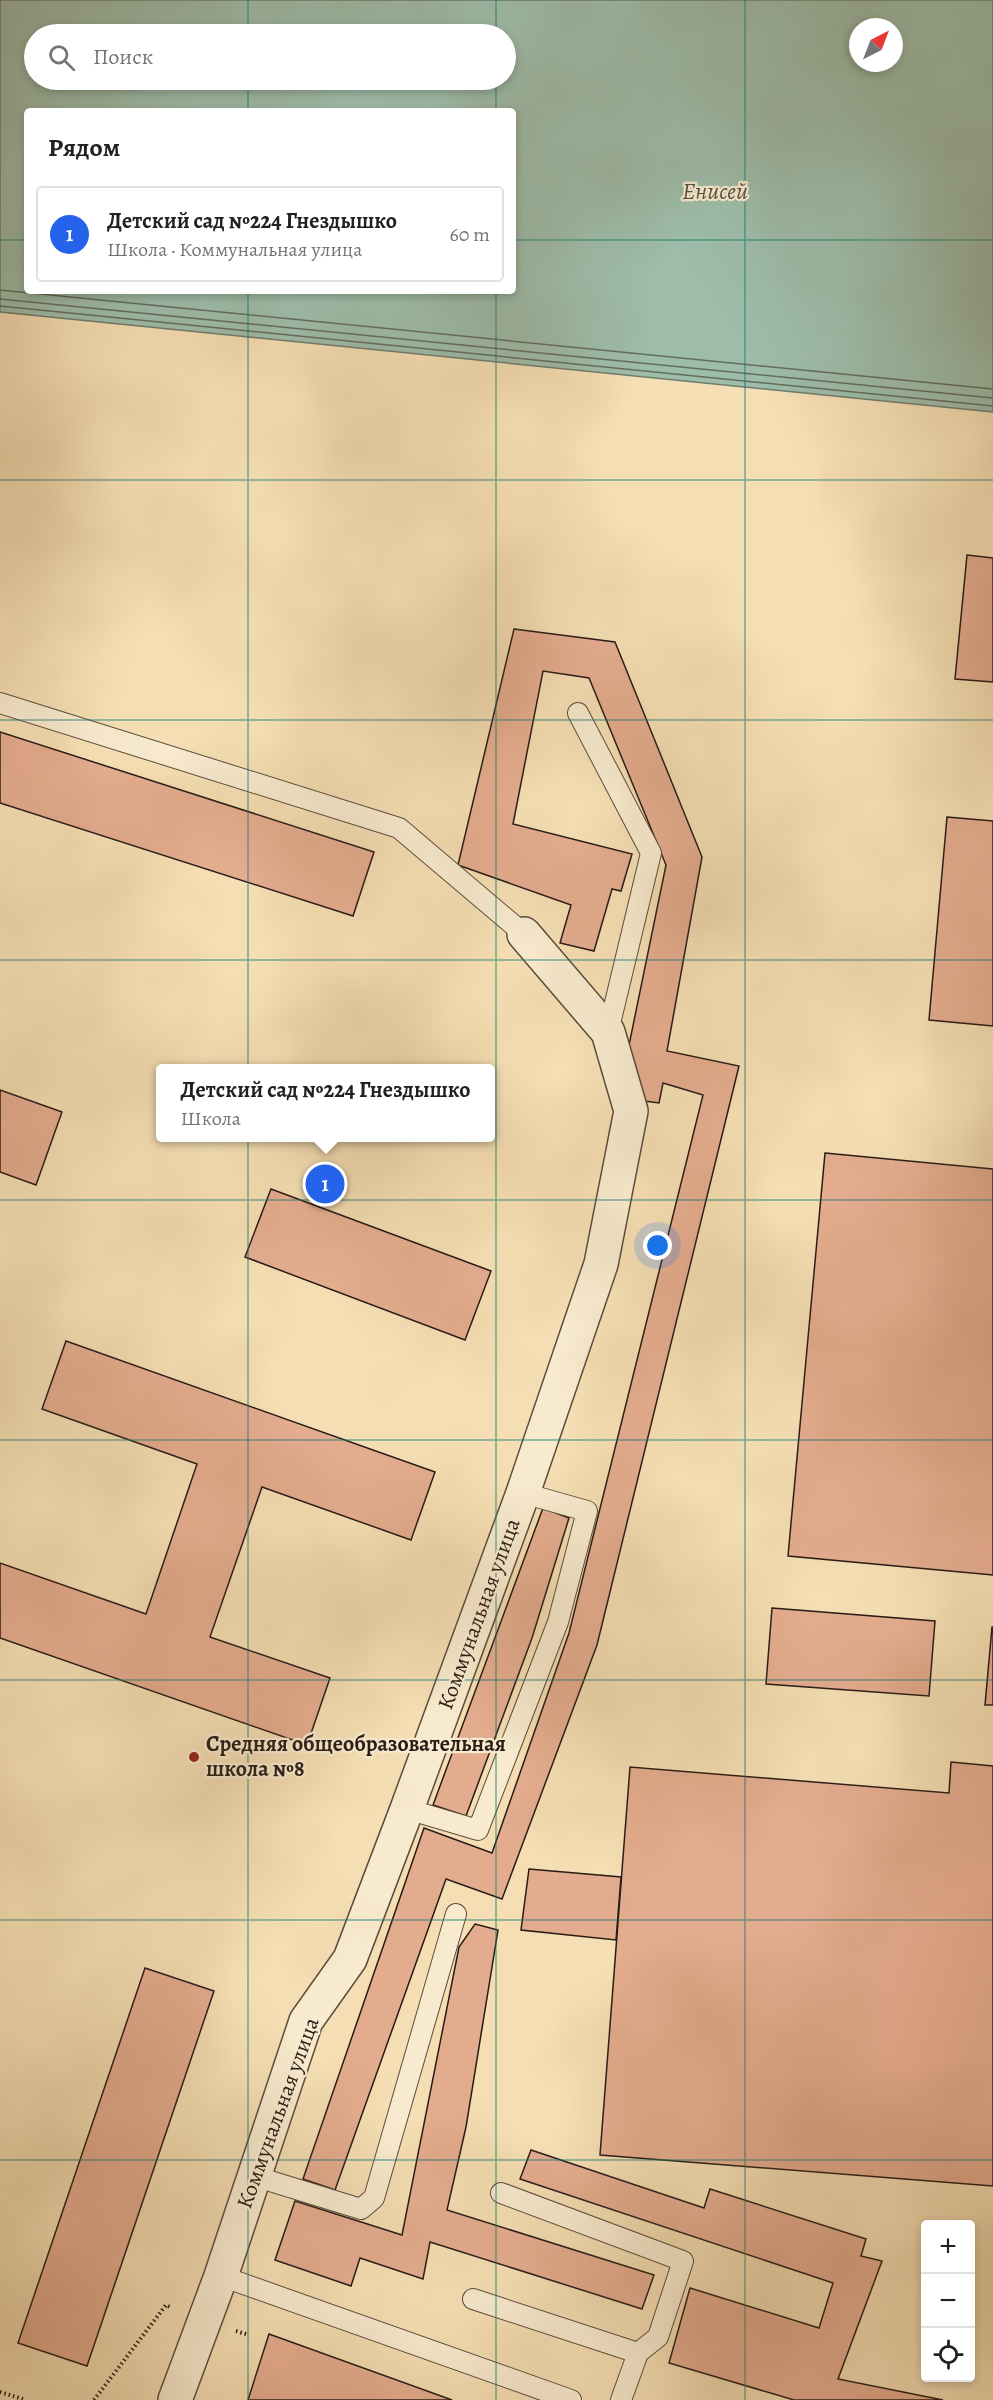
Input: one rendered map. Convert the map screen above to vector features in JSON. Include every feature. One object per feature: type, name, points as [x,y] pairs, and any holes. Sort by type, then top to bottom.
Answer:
[{"type":"street","name":"Коммунальная улица","points":[[175,2400],[220,2276],[306,2021],[350,1959],[523,1493],[601,1264],[631,1111],[608,1032],[524,934]]},
{"type":"lane","points":[[0,703],[399,828],[524,934]]},
{"type":"lane","points":[[578,713],[651,853],[608,1032]]},
{"type":"lane","points":[[407,1809],[478,1830],[558,1623],[586,1511],[523,1493]]},
{"type":"lane","points":[[254,2176],[361,2209],[374,2198],[456,1914]]},
{"type":"lane","points":[[501,2193],[683,2261],[658,2337],[638,2353],[621,2400]]},
{"type":"lane","points":[[220,2276],[571,2400]]},
{"type":"lane","points":[[473,2298],[638,2353]]},
{"type":"path","points":[[0,2392],[26,2400]]},
{"type":"water","name":"Енисей","points":[[0,0],[993,0],[993,412],[0,312]]},
{"type":"building","points":[[967,555],[993,558],[993,682],[955,679]]},
{"type":"building","points":[[514,629],[615,642],[702,857],[667,1051],[739,1066],[597,1645],[502,1899],[446,1879],[335,2190],[303,2179],[424,1828],[492,1853],[569,1633],[703,1095],[663,1083],[659,1103],[637,1100],[628,1050],[666,865],[589,678],[543,671],[513,824],[632,854],[621,891],[612,889],[594,951],[560,943],[571,905],[458,865]]},
{"type":"building","points":[[0,732],[374,852],[353,916],[0,803]]},
{"type":"building","points":[[947,817],[993,821],[993,1026],[929,1020]]},
{"type":"building","points":[[0,1090],[62,1112],[36,1185],[0,1172]]},
{"type":"building","points":[[825,1153],[993,1169],[993,1575],[788,1556]]},
{"type":"building","points":[[271,1189],[491,1271],[465,1340],[245,1257]]},
{"type":"building","points":[[66,1341],[435,1472],[411,1540],[262,1487],[210,1637],[330,1678],[307,1745],[0,1638],[0,1563],[146,1614],[197,1464],[42,1409]]},
{"type":"building","points":[[543,1508],[569,1518],[532,1638],[466,1816],[433,1805]]},
{"type":"building","points":[[772,1608],[935,1621],[929,1696],[766,1684]]},
{"type":"building","points":[[992,1627],[993,1705],[985,1705]]},
{"type":"building","points":[[951,1762],[993,1766],[993,2186],[600,2155],[630,1767],[949,1793]]},
{"type":"building","points":[[529,1869],[621,1877],[616,1940],[521,1930]]},
{"type":"building","points":[[475,1924],[498,1930],[466,2127],[447,2210],[654,2275],[642,2309],[430,2242],[423,2279],[360,2258],[351,2286],[275,2260],[295,2201],[402,2235],[459,1947]]},
{"type":"building","points":[[145,1968],[214,1991],[87,2366],[18,2343]]},
{"type":"building","points":[[531,2150],[704,2208],[710,2189],[866,2239],[861,2256],[882,2261],[838,2379],[943,2400],[794,2400],[669,2363],[690,2288],[819,2328],[833,2283],[520,2179]]},
{"type":"building","points":[[269,2334],[452,2400],[248,2400]]},
{"type":"place","name":"Детский сад №224 Гнездышко","points":[[325,1184]]},
{"type":"place","name":"Средняя общеобразовательная школа №8","points":[[194,1757]]}]
